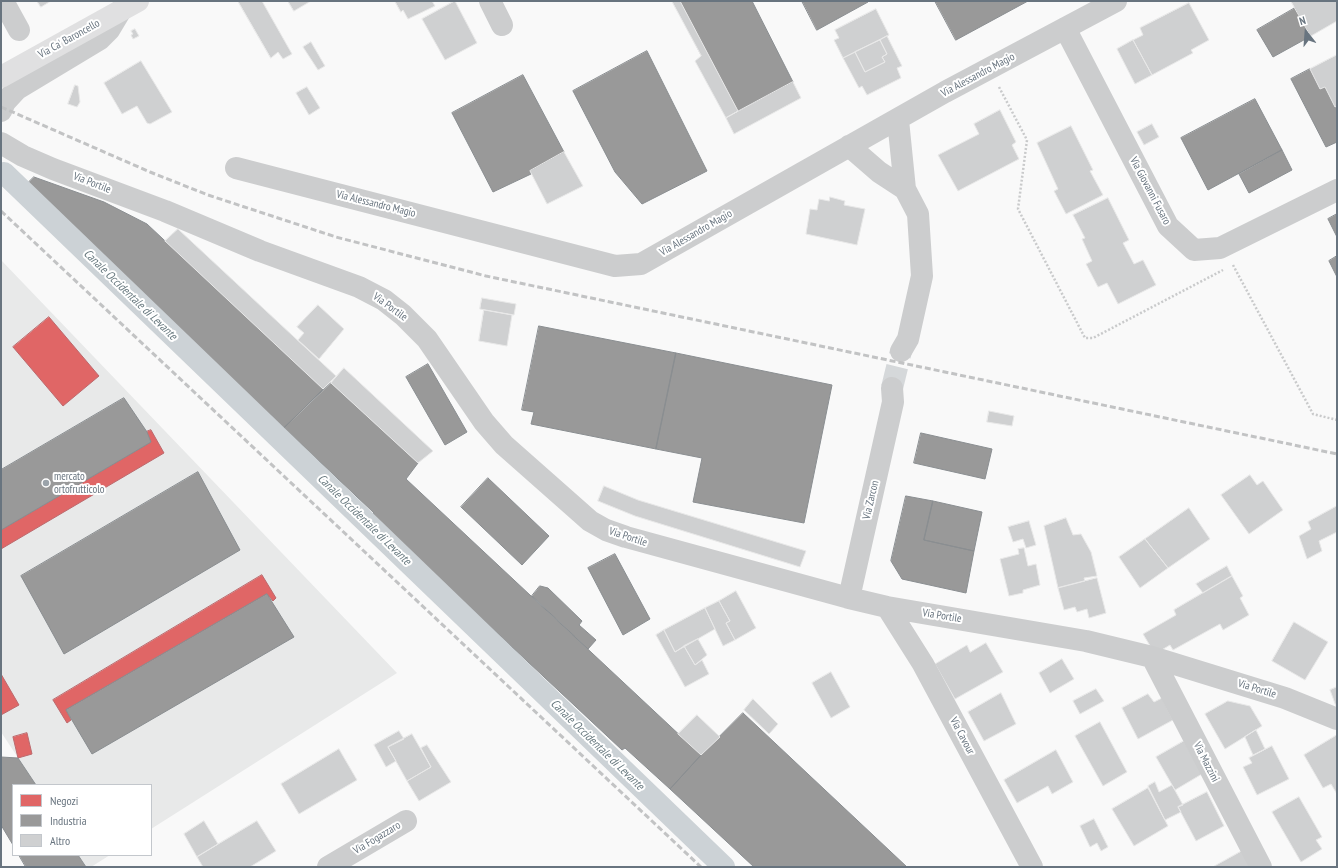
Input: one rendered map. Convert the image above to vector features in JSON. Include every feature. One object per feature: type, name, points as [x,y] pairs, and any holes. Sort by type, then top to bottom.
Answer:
[{"type":"main road","name":"Via Ca' Baroncello","points":[[1,77],[129,6]]},
{"type":"street","points":[[4,1],[19,30]]},
{"type":"street","points":[[490,1],[502,25]]},
{"type":"street","name":"Via Alessandro Magio","points":[[236,168],[615,266],[641,264],[849,146],[990,68],[1116,1]]},
{"type":"street","points":[[1,111],[5,102],[18,89],[100,39],[129,6]]},
{"type":"street","name":"Via Giovanni Fusaro","points":[[1064,28],[1168,226],[1194,250],[1220,248],[1229,255],[1337,190]]},
{"type":"street","points":[[898,120],[906,189],[918,214],[922,276],[906,348]]},
{"type":"street","points":[[1,125],[8,141],[24,156]]},
{"type":"street","points":[[1,143],[24,156]]},
{"type":"street","points":[[849,146],[879,172],[906,189]]},
{"type":"street","name":"Via Portile","points":[[24,156],[165,211],[260,251],[359,287],[384,300],[404,315],[427,339],[484,422],[504,445],[590,521],[606,530],[670,550],[887,607],[1086,640],[1152,657],[1286,698],[1337,719]]},
{"type":"street","name":"Via Zarcon","points":[[849,598],[895,394]]},
{"type":"street","name":"Via Cavour","points":[[887,607],[923,664],[1032,867]]},
{"type":"street","name":"Via Mazzini","points":[[1152,657],[1261,867]]},
{"type":"street","name":"Via Fogazzaro","points":[[328,867],[406,821]]},
{"type":"path","points":[[990,68],[1026,140],[1018,209],[1085,338],[1093,338],[1229,255],[1314,414],[1337,420]]},
{"type":"shaded area","points":[[1,260],[397,673],[152,828],[152,784],[35,784],[1,732]]},
{"type":"shaded area","points":[[79,856],[108,856],[91,867],[86,867]]},
{"type":"building: Negozi","points":[[49,317],[99,376],[63,406],[13,347]]},
{"type":"building: Negozi","points":[[151,430],[164,453],[1,549],[1,530],[151,442],[146,432]]},
{"type":"building: Negozi","points":[[262,575],[276,598],[273,601],[267,594],[66,710],[71,720],[67,723],[53,700]]},
{"type":"building: Negozi","points":[[1,674],[19,705],[1,715]]},
{"type":"building: Negozi","points":[[27,733],[32,754],[18,758],[13,737]]},
{"type":"building: Industria","points":[[680,1],[752,1],[793,82],[738,111]]},
{"type":"building: Industria","points":[[802,1],[867,1],[868,2],[817,30]]},
{"type":"building: Industria","points":[[935,1],[1028,1],[956,40]]},
{"type":"building: Industria","points":[[1295,8],[1311,36],[1273,57],[1257,30]]},
{"type":"building: Industria","points":[[647,51],[707,171],[642,204],[615,172],[573,91]]},
{"type":"building: Industria","points":[[1310,69],[1320,89],[1325,87],[1335,107],[1337,106],[1337,142],[1326,147],[1291,79]]},
{"type":"building: Industria","points":[[523,75],[564,152],[530,171],[531,174],[493,192],[452,113]]},
{"type":"building: Industria","points":[[1255,99],[1282,150],[1208,190],[1181,138]]},
{"type":"building: Industria","points":[[1282,150],[1292,170],[1249,193],[1239,174]]},
{"type":"building: Industria","points":[[34,177],[104,202],[147,224],[323,389],[284,428],[26,185]]},
{"type":"building: Industria","points":[[1337,214],[1337,237],[1328,219]]},
{"type":"building: Industria","points":[[1337,256],[1337,277],[1329,261]]},
{"type":"building: Industria","points":[[539,326],[676,353],[656,449],[531,424],[534,412],[522,410]]},
{"type":"building: Industria","points":[[676,353],[832,385],[804,523],[693,502],[702,458],[656,449]]},
{"type":"building: Industria","points":[[428,364],[467,432],[445,445],[406,377]]},
{"type":"building: Industria","points":[[331,383],[418,463],[406,479],[701,755],[670,789],[625,748],[622,750],[372,516],[374,513],[284,428]]},
{"type":"building: Industria","points":[[124,398],[147,432],[151,442],[1,530],[1,470]]},
{"type":"building: Industria","points":[[921,433],[992,449],[985,479],[914,463]]},
{"type":"building: Industria","points":[[198,472],[240,550],[64,654],[21,576]]},
{"type":"building: Industria","points":[[488,478],[549,536],[522,565],[461,507]]},
{"type":"building: Industria","points":[[906,496],[933,501],[924,540],[974,551],[966,593],[902,579],[891,561]]},
{"type":"building: Industria","points":[[933,501],[982,512],[974,551],[924,540]]},
{"type":"building: Industria","points":[[615,554],[650,619],[623,635],[588,568]]},
{"type":"building: Industria","points":[[540,586],[548,588],[582,621],[579,625],[596,640],[588,649],[532,596]]},
{"type":"building: Industria","points":[[267,594],[294,637],[92,754],[66,710]]},
{"type":"building: Industria","points":[[743,713],[907,867],[754,867],[670,789]]},
{"type":"building: Industria","points":[[1,757],[18,758],[35,784],[12,784],[12,843],[1,825]]},
{"type":"building: Industria","points":[[20,856],[79,856],[86,867],[26,867]]},
{"type":"building: Altro","points":[[37,1],[51,1],[41,7]]},
{"type":"building: Altro","points":[[238,1],[262,1],[292,54],[283,59],[278,52],[271,58]]},
{"type":"building: Altro","points":[[288,1],[311,1],[294,11]]},
{"type":"building: Altro","points":[[395,1],[432,1],[435,6],[408,19],[403,10],[401,12]]},
{"type":"building: Altro","points":[[455,1],[477,43],[445,60],[422,19]]},
{"type":"building: Altro","points":[[672,1],[680,1],[738,111],[726,118],[695,61],[701,56]]},
{"type":"building: Altro","points":[[1291,1],[1337,1],[1337,21],[1311,36]]},
{"type":"building: Altro","points":[[1189,3],[1209,40],[1191,50],[1193,53],[1152,75],[1133,40],[1143,35],[1140,28]]},
{"type":"building: Altro","points":[[876,9],[889,35],[843,58],[834,40],[839,38],[835,30]]},
{"type":"building: Altro","points":[[135,29],[139,36],[133,39],[131,35],[133,34],[131,31]]},
{"type":"building: Altro","points":[[887,36],[902,66],[897,68],[901,78],[867,95],[862,86],[859,88],[843,58],[855,52],[865,72],[885,62],[882,57],[887,54],[880,40]]},
{"type":"building: Altro","points":[[880,40],[887,54],[882,57],[885,62],[865,72],[855,52]]},
{"type":"building: Altro","points":[[1133,40],[1152,75],[1135,84],[1117,49]]},
{"type":"building: Altro","points":[[311,42],[325,66],[318,70],[303,47]]},
{"type":"building: Altro","points":[[1337,55],[1337,106],[1335,107],[1325,87],[1320,89],[1310,69]]},
{"type":"building: Altro","points":[[141,61],[172,112],[150,124],[147,123],[137,106],[122,114],[104,83]]},
{"type":"building: Altro","points":[[793,82],[801,98],[734,134],[726,118]]},
{"type":"building: Altro","points":[[75,85],[78,86],[80,102],[77,107],[68,104]]},
{"type":"building: Altro","points":[[307,87],[320,108],[309,115],[296,93]]},
{"type":"building: Altro","points":[[1000,110],[1016,142],[1012,145],[1019,159],[958,191],[938,155],[979,134],[974,124]]},
{"type":"building: Altro","points":[[1152,124],[1159,137],[1144,145],[1137,132]]},
{"type":"building: Altro","points":[[1071,126],[1093,170],[1090,171],[1103,195],[1066,214],[1054,191],[1058,189],[1037,143]]},
{"type":"building: Altro","points":[[564,152],[583,186],[547,204],[530,171]]},
{"type":"building: Altro","points":[[830,197],[845,201],[844,205],[865,209],[857,245],[806,234],[810,209],[817,210],[819,199],[829,201]]},
{"type":"building: Altro","points":[[1108,198],[1129,240],[1123,243],[1134,264],[1143,260],[1156,285],[1118,304],[1107,283],[1098,287],[1086,264],[1092,261],[1082,239],[1085,238],[1073,215]]},
{"type":"building: Altro","points":[[178,229],[336,376],[323,389],[165,241]]},
{"type":"building: Altro","points":[[482,298],[516,304],[514,315],[480,309]]},
{"type":"building: Altro","points":[[318,305],[344,329],[319,359],[298,340],[304,333],[297,327]]},
{"type":"building: Altro","points":[[484,310],[512,315],[507,346],[479,341]]},
{"type":"building: Altro","points":[[344,368],[433,451],[418,463],[331,383]]},
{"type":"building: Altro","points":[[989,411],[1014,416],[1012,426],[987,422]]},
{"type":"building: Altro","points":[[1250,475],[1257,485],[1263,481],[1283,510],[1249,534],[1221,495]]},
{"type":"building: Altro","points":[[604,486],[638,500],[806,551],[800,567],[635,516],[598,501]]},
{"type":"building: Altro","points":[[1337,506],[1337,532],[1319,541],[1322,551],[1307,559],[1299,536],[1311,529],[1308,522]]},
{"type":"building: Altro","points":[[1189,508],[1210,539],[1168,568],[1145,539]]},
{"type":"building: Altro","points":[[1066,518],[1073,535],[1081,534],[1091,552],[1097,576],[1084,578],[1085,581],[1058,588],[1044,526]]},
{"type":"building: Altro","points":[[1029,521],[1036,545],[1026,548],[1023,539],[1013,542],[1008,527]]},
{"type":"building: Altro","points":[[1145,539],[1168,568],[1140,588],[1119,557]]},
{"type":"building: Altro","points":[[1024,548],[1028,566],[1036,564],[1040,585],[1023,590],[1023,593],[1009,596],[1000,559],[1019,554],[1018,549]]},
{"type":"building: Altro","points":[[1227,566],[1232,576],[1203,593],[1196,584]]},
{"type":"building: Altro","points":[[1232,576],[1243,596],[1240,598],[1249,615],[1223,630],[1220,624],[1173,650],[1170,645],[1155,654],[1143,634],[1176,615],[1174,610]]},
{"type":"building: Altro","points":[[1097,578],[1106,613],[1089,618],[1087,609],[1077,612],[1075,607],[1064,610],[1058,588]]},
{"type":"building: Altro","points":[[736,591],[756,628],[735,640],[726,623],[730,621],[719,601]]},
{"type":"building: Altro","points":[[719,601],[730,621],[726,623],[735,640],[723,646],[705,608]]},
{"type":"building: Altro","points":[[705,608],[715,629],[675,652],[664,630]]},
{"type":"building: Altro","points":[[1294,622],[1328,642],[1305,680],[1272,661]]},
{"type":"building: Altro","points":[[664,630],[675,652],[684,646],[695,665],[702,660],[709,674],[685,687],[656,635]]},
{"type":"building: Altro","points":[[698,639],[707,655],[695,665],[684,646]]},
{"type":"building: Altro","points":[[986,643],[1003,672],[955,699],[935,664],[967,645],[970,652]]},
{"type":"building: Altro","points":[[1062,659],[1074,679],[1050,693],[1039,673]]},
{"type":"building: Altro","points":[[831,672],[850,707],[831,718],[812,683]]},
{"type":"building: Altro","points":[[1337,687],[1337,709],[1330,690]]},
{"type":"building: Altro","points":[[1096,689],[1104,701],[1080,714],[1073,701]]},
{"type":"building: Altro","points":[[1001,693],[1016,724],[984,741],[968,712]]},
{"type":"building: Altro","points":[[1148,694],[1154,702],[1162,698],[1173,720],[1138,739],[1122,708]]},
{"type":"building: Altro","points":[[753,699],[778,724],[769,734],[744,710]]},
{"type":"building: Altro","points":[[1228,701],[1250,706],[1262,726],[1225,749],[1205,714]]},
{"type":"building: Altro","points":[[697,715],[720,737],[701,755],[678,734]]},
{"type":"building: Altro","points":[[1100,722],[1127,772],[1103,786],[1075,736]]},
{"type":"building: Altro","points":[[1256,730],[1265,749],[1253,755],[1245,737]]},
{"type":"building: Altro","points":[[399,731],[404,739],[388,747],[396,761],[386,767],[374,745]]},
{"type":"building: Altro","points":[[412,734],[431,767],[407,781],[388,747]]},
{"type":"building: Altro","points":[[1337,735],[1337,794],[1331,784],[1323,788],[1304,755]]},
{"type":"building: Altro","points":[[1184,741],[1202,774],[1175,790],[1156,757]]},
{"type":"building: Altro","points":[[427,745],[451,782],[419,801],[407,781],[431,767],[421,748]]},
{"type":"building: Altro","points":[[1272,746],[1289,779],[1257,795],[1243,767],[1252,763],[1249,758]]},
{"type":"building: Altro","points":[[339,749],[357,780],[299,814],[281,784]]},
{"type":"building: Altro","points":[[1056,750],[1073,782],[1052,794],[1048,786],[1017,803],[1004,780]]},
{"type":"building: Altro","points":[[1155,782],[1159,792],[1172,785],[1183,805],[1178,807],[1181,812],[1165,820],[1148,786]]},
{"type":"building: Altro","points":[[1148,788],[1168,826],[1134,846],[1112,809]]},
{"type":"building: Altro","points":[[1207,792],[1224,826],[1196,841],[1178,807]]},
{"type":"building: Altro","points":[[1299,797],[1322,837],[1316,840],[1322,849],[1301,862],[1272,812]]},
{"type":"building: Altro","points":[[1094,819],[1108,847],[1101,851],[1097,843],[1090,847],[1080,826]]},
{"type":"building: Altro","points":[[204,821],[218,844],[197,857],[184,834]]},
{"type":"building: Altro","points":[[257,821],[276,851],[250,867],[203,867],[197,857]]},
{"type":"building: Altro","points":[[1242,851],[1252,867],[1213,867]]},
{"type":"waterway","name":"Canale Occidentale di Levante","points":[[4,173],[724,867]]},
{"type":"tunnel","points":[[892,388],[901,351]]},
{"type":"railway","points":[[1,107],[150,172],[208,195],[336,237],[486,276],[1337,454]]},
{"type":"railway","points":[[1,211],[701,867]]},
{"type":"place","name":"mercato ortofrutticolo","points":[[46,483]]}]
